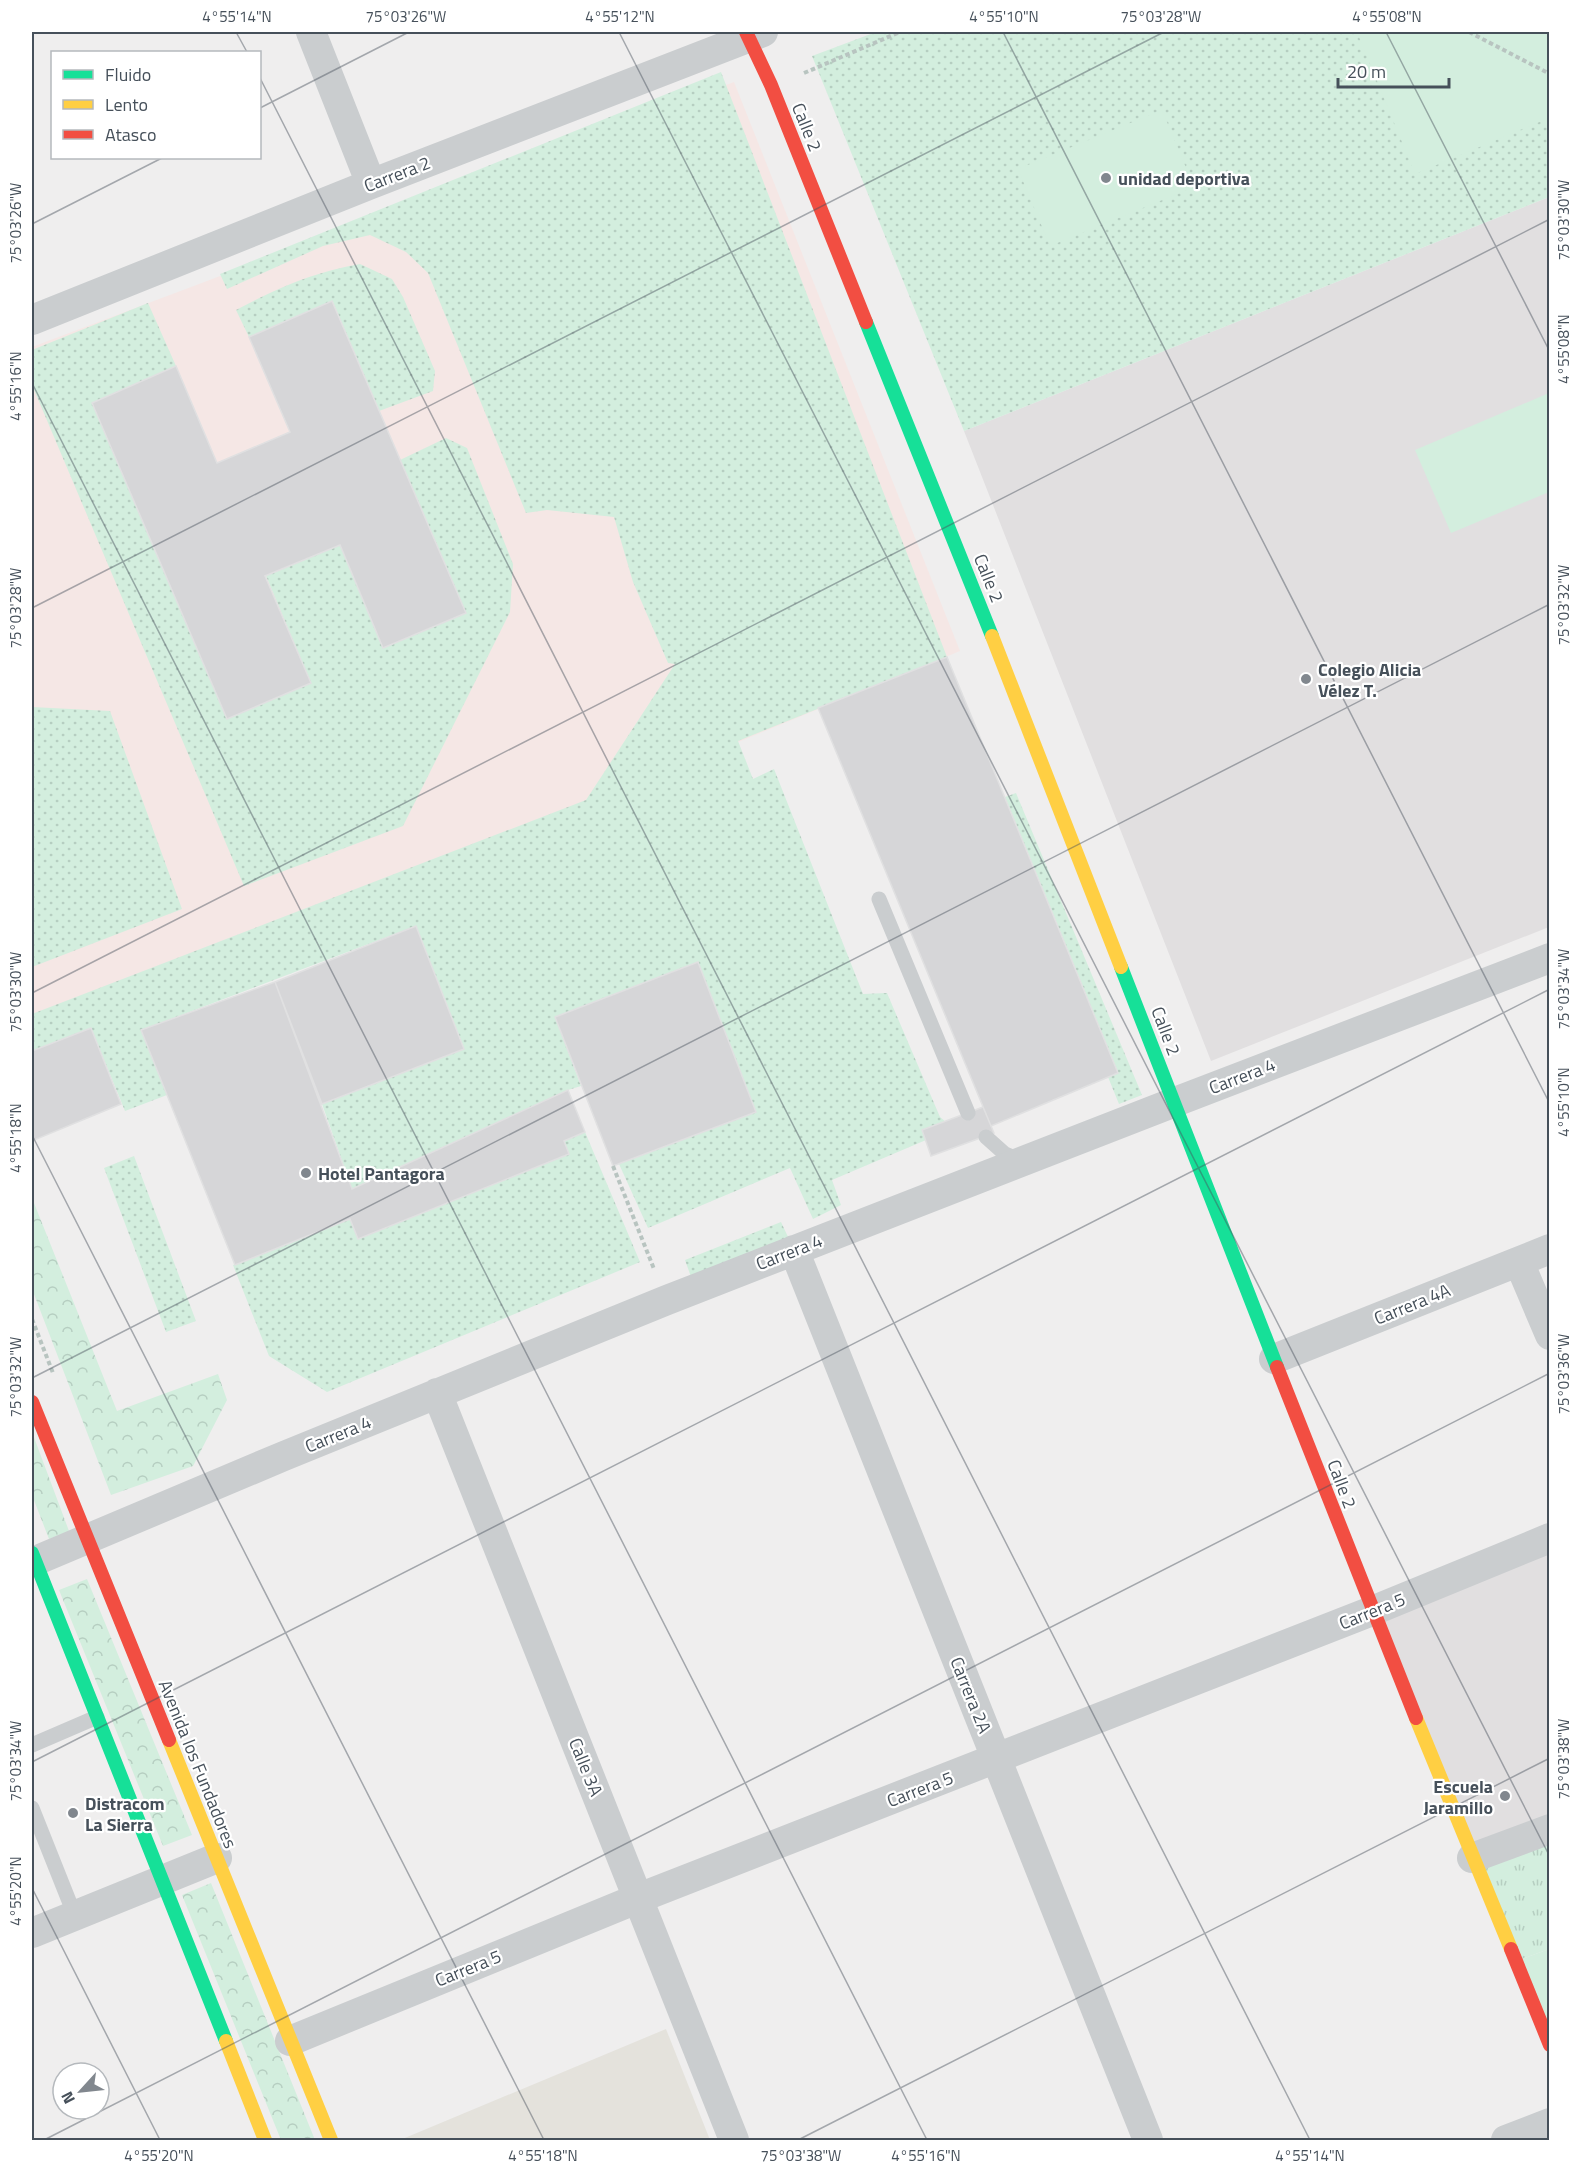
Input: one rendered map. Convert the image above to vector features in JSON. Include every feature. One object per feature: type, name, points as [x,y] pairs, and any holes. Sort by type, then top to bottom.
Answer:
[{"type":"street","points":[[311,32],[371,183]]},
{"type":"street","name":"Carrera 2","points":[[32,320],[371,183],[752,34]]},
{"type":"street","name":"Calle 2","points":[[752,34],[991,632],[1372,1611],[1550,2045]]},
{"type":"street","name":"Carrera 4","points":[[33,1557],[87,1539],[667,1300],[1550,958]]},
{"type":"street","name":"Carrera 4A","points":[[1274,1359],[1550,1249]]},
{"type":"street","name":"Carrera 2A","points":[[794,1250],[1148,2140]]},
{"type":"street","points":[[1519,1262],[1550,1335]]},
{"type":"street","name":"Calle 3A","points":[[437,1393],[734,2140]]},
{"type":"street","name":"Avenida los Fundadores","points":[[32,1402],[331,2140]]},
{"type":"street","name":"Carrera 5","points":[[290,2041],[639,1898],[996,1760],[1550,1538]]},
{"type":"street","points":[[33,1557],[265,2140]]},
{"type":"street","points":[[1472,1858],[1550,1829]]},
{"type":"street","points":[[32,1933],[217,1858]]},
{"type":"street","points":[[1506,2140],[1550,2123]]},
{"type":"lane","points":[[879,899],[968,1113]]},
{"type":"lane","points":[[987,1137],[1005,1154],[1022,1161]]},
{"type":"lane","points":[[32,1745],[97,1717]]},
{"type":"lane","points":[[32,1808],[75,1916]]},
{"type":"path","points":[[771,85],[900,32]]},
{"type":"path","points":[[1468,32],[1550,74]]},
{"type":"path","points":[[613,1166],[667,1300]]},
{"type":"shaded area","points":[[734,82],[960,651],[32,1032],[32,347]]},
{"type":"shaded area","name":"Colegio Alicia Vélez T.","points":[[1549,197],[1549,927],[1211,1061],[964,431]]},
{"type":"shaded area","points":[[1549,1546],[1549,1820],[1475,1847],[1380,1614]]},
{"type":"shaded area","points":[[666,2029],[710,2140],[400,2140]]},
{"type":"green space","points":[[876,32],[1549,32],[1549,197],[964,431],[812,56]]},
{"type":"green space","points":[[1357,32],[1549,32],[1549,118],[1415,174]]},
{"type":"green space","points":[[721,72],[947,657],[738,741],[753,779],[774,769],[863,994],[887,993],[940,1117],[946,1122],[922,1130],[926,1140],[832,1180],[841,1205],[813,1219],[790,1168],[648,1228],[619,1164],[756,1112],[698,963],[555,1017],[581,1086],[352,1189],[322,1104],[464,1048],[416,926],[142,1030],[167,1095],[125,1111],[91,1028],[32,1051],[32,1014],[586,800],[675,664],[668,663],[633,582],[614,517],[547,510],[526,513],[428,273],[406,252],[370,235],[323,246],[227,289],[220,274]]},
{"type":"green space","name":"unidad deportiva","points":[[1162,110],[1194,187],[1050,246],[1018,169]]},
{"type":"green space","points":[[360,264],[392,279],[403,297],[435,371],[433,391],[379,411],[333,302],[249,337],[236,310],[296,282]]},
{"type":"green space","points":[[148,303],[176,366],[92,403],[227,719],[311,683],[266,576],[340,545],[384,648],[465,613],[400,460],[446,438],[467,448],[513,564],[510,612],[403,826],[244,886],[32,385],[32,350]]},
{"type":"green space","points":[[1549,393],[1549,492],[1451,533],[1415,450]]},
{"type":"green space","points":[[32,707],[110,711],[182,909],[32,967]]},
{"type":"green space","points":[[1016,793],[1142,1095],[1119,1104],[1108,1077],[1118,1072],[1005,797]]},
{"type":"green space","points":[[585,1132],[640,1262],[327,1392],[269,1356],[233,1265],[350,1219],[358,1239],[569,1154],[564,1141]]},
{"type":"green space","points":[[134,1156],[196,1321],[166,1332],[104,1168]]},
{"type":"green space","points":[[32,1198],[117,1411],[218,1374],[227,1400],[193,1466],[111,1495],[32,1289]]},
{"type":"green space","points":[[781,1222],[789,1239],[691,1277],[685,1260]]},
{"type":"green space","points":[[32,1432],[69,1531],[49,1539],[32,1495]]},
{"type":"green space","points":[[87,1579],[192,1835],[163,1846],[59,1590]]},
{"type":"green space","points":[[1549,1838],[1549,1949],[1522,1959],[1482,1864]]},
{"type":"green space","points":[[211,1883],[315,2140],[281,2140],[182,1895]]},
{"type":"green space","points":[[1549,1949],[1549,2027],[1522,1959]]},
{"type":"building","points":[[332,301],[466,613],[383,648],[340,545],[265,576],[311,683],[227,719],[92,403],[176,366],[217,463],[290,432],[249,337]]},
{"type":"building","points":[[947,657],[1118,1073],[991,1126],[818,708]]},
{"type":"building","points":[[416,926],[464,1049],[322,1104],[275,982]]},
{"type":"building","points":[[698,962],[756,1112],[613,1166],[555,1017]]},
{"type":"building","points":[[275,982],[352,1189],[568,1090],[585,1132],[564,1141],[569,1154],[358,1239],[350,1219],[235,1265],[141,1030]]},
{"type":"building","points":[[91,1028],[121,1104],[32,1141],[32,1051]]},
{"type":"building","points":[[983,1107],[994,1133],[931,1156],[922,1130]]},
{"type":"traffic: fast","points":[[866,322],[992,636]]},
{"type":"traffic: fast","points":[[1121,967],[1277,1367]]},
{"type":"traffic: fast","points":[[32,1553],[226,2041]]},
{"type":"traffic: slow","points":[[992,636],[1121,967]]},
{"type":"traffic: slow","points":[[1416,1718],[1511,1949]]},
{"type":"traffic: slow","points":[[169,1740],[331,2140]]},
{"type":"traffic: slow","points":[[226,2041],[265,2140]]},
{"type":"traffic: jam","points":[[746,32],[771,85],[866,322]]},
{"type":"traffic: jam","points":[[1277,1367],[1416,1718]]},
{"type":"traffic: jam","points":[[32,1402],[169,1740]]},
{"type":"traffic: jam","points":[[1511,1949],[1550,2045]]},
{"type":"place","name":"unidad deportiva","points":[[1106,178]]},
{"type":"place","name":"Colegio Alicia Vélez T.","points":[[1306,679]]},
{"type":"place","name":"Hotel Pantagora","points":[[306,1173]]},
{"type":"place","name":"Escuela Jaramillo","points":[[1505,1796]]},
{"type":"place","name":"Distracom La Sierra","points":[[73,1813]]}]
